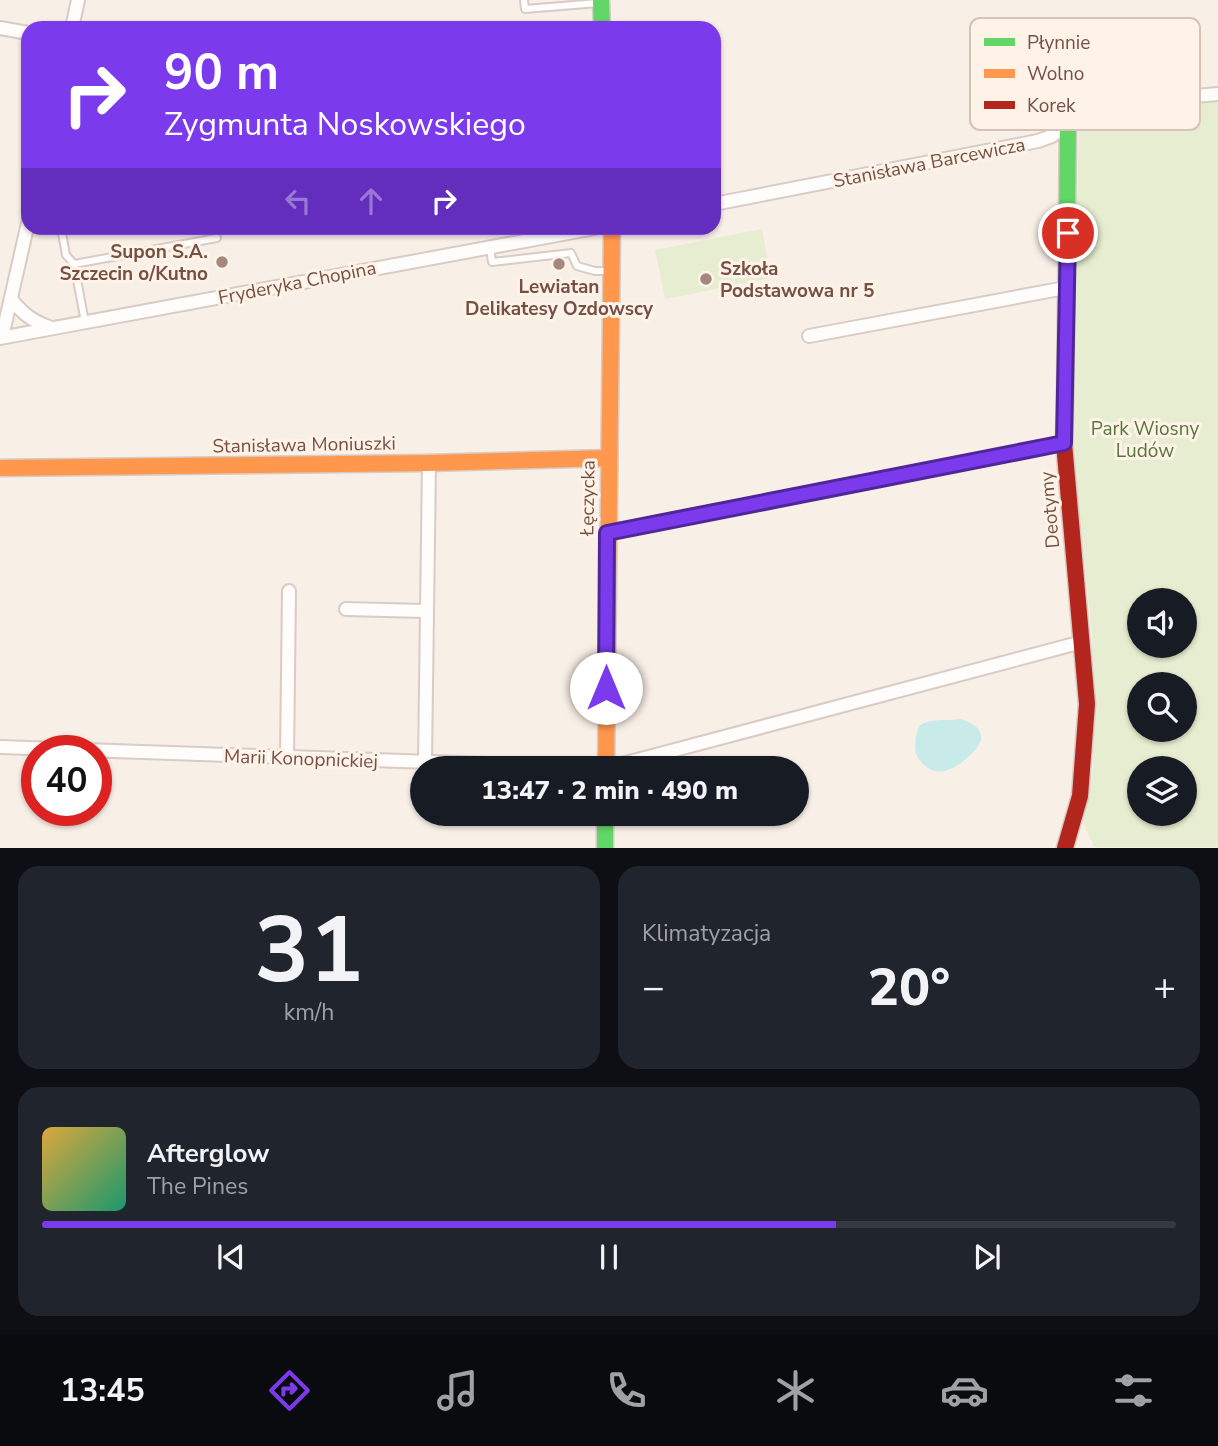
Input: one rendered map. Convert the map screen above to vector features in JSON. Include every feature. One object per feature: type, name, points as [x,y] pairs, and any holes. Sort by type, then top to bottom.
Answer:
[{"type":"street","points":[[74,21],[78,0]]},
{"type":"street","points":[[601,1],[602,21]]},
{"type":"street","points":[[0,28],[21,32]]},
{"type":"street","name":"Stanisława Barcewicza","points":[[1200,95],[1218,93]]},
{"type":"street","name":"Stanisława Barcewicza","points":[[721,203],[1038,141],[1060,130]]},
{"type":"street","name":"Deotymy","points":[[1065,848],[1080,796],[1087,704],[1064,443],[1068,130]]},
{"type":"street","points":[[1,337],[25,235]]},
{"type":"street","name":"Fryderyka Chopina","points":[[1,337],[554,235]]},
{"type":"street","name":"Łęczycka","points":[[605,756],[612,235]]},
{"type":"street","points":[[810,336],[1065,288]]},
{"type":"street","points":[[11,299],[21,312],[34,322],[53,328]]},
{"type":"street","points":[[607,533],[1064,443]]},
{"type":"street","name":"Stanisława Moniuszki","points":[[0,468],[609,458]]},
{"type":"street","points":[[425,756],[429,463]]},
{"type":"street","points":[[287,591],[287,757]]},
{"type":"street","points":[[346,609],[425,611]]},
{"type":"street","name":"Marii Konopnickiej","points":[[650,756],[1082,642]]},
{"type":"street","name":"Marii Konopnickiej","points":[[0,747],[410,761]]},
{"type":"street","points":[[605,826],[605,848]]},
{"type":"lane","points":[[524,0],[525,9],[601,1]]},
{"type":"lane","points":[[62,235],[66,255],[74,264],[85,321]]},
{"type":"lane","points":[[74,264],[217,238]]},
{"type":"lane","points":[[490,246],[492,262],[571,253],[577,266],[595,271],[612,271]]},
{"type":"green space","name":"Park Wiosny Ludów","points":[[1218,102],[1218,847],[1094,847],[1083,822],[1093,769],[1092,632],[1071,441],[1079,130],[1200,130],[1200,103]]},
{"type":"green space","points":[[762,229],[771,278],[665,299],[655,250]]},
{"type":"water","points":[[961,719],[979,730],[981,740],[974,751],[951,769],[939,771],[927,767],[918,758],[915,749],[919,726],[933,721]]},
{"type":"traffic: fast","points":[[601,0],[602,21]]},
{"type":"traffic: fast","points":[[1065,402],[1068,130]]},
{"type":"traffic: fast","points":[[605,826],[605,848]]},
{"type":"traffic: slow","points":[[606,756],[612,235]]},
{"type":"traffic: slow","points":[[0,468],[609,458]]},
{"type":"traffic: jam","points":[[1065,402],[1064,443],[1087,704],[1080,796],[1065,848]]},
{"type":"place","name":"Supon S.A. Szczecin o/Kutno","points":[[222,262]]},
{"type":"place","name":"Lewiatan Delikatesy Ozdowscy","points":[[559,264]]},
{"type":"place","name":"Szkoła Podstawowa nr 5","points":[[706,279]]},
{"type":"route","points":[[606,688],[607,533],[1064,443],[1068,233]]}]
